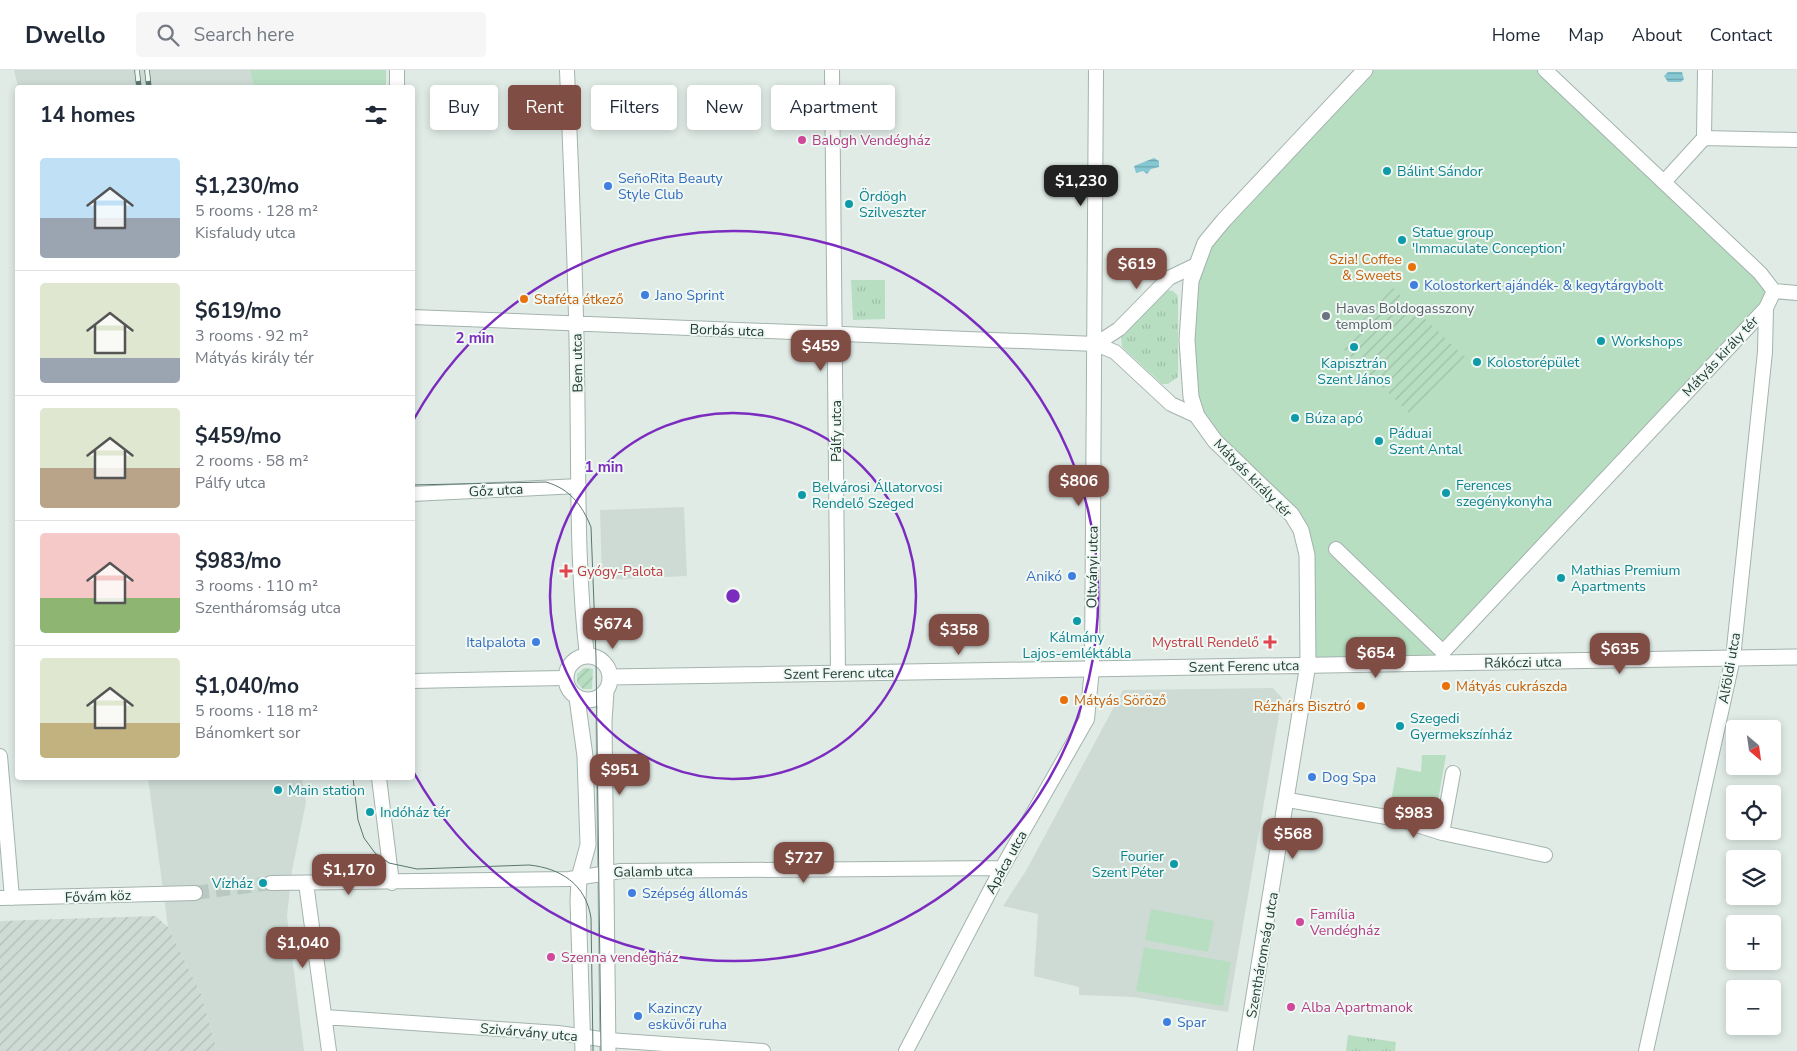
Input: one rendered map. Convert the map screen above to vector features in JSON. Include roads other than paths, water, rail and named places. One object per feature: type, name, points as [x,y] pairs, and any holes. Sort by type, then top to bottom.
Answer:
[{"type":"street","points":[[397,70],[398,85]]},
{"type":"street","name":"Bem utca","points":[[567,70],[577,324],[579,486],[584,628],[587,656]]},
{"type":"street","name":"Pálfy utca","points":[[832,70],[838,673]]},
{"type":"street","name":"Oltványi utca","points":[[1092,669],[1096,344],[1096,70]]},
{"type":"street","name":"Mátyás király tér","points":[[1308,664],[1307,555],[1301,530],[1292,514],[1215,441],[1197,416],[1188,376],[1187,340],[1191,281],[1205,243],[1224,220],[1365,70]]},
{"type":"street","points":[[1545,70],[1760,273],[1774,291],[1797,293]]},
{"type":"street","points":[[1664,182],[1704,138],[1704,70]]},
{"type":"street","points":[[1704,138],[1797,140]]},
{"type":"street","points":[[1096,344],[1119,330],[1169,278],[1196,265]]},
{"type":"street","name":"Mátyás király tér","points":[[1443,657],[1766,308],[1774,291]]},
{"type":"street","name":"Alföldi utca","points":[[1646,1051],[1733,658],[1764,352],[1766,308]]},
{"type":"street","name":"Borbás utca","points":[[415,317],[1096,344],[1115,352],[1171,404],[1197,416]]},
{"type":"street","name":"Gőz utca","points":[[415,494],[579,486]]},
{"type":"street","points":[[1336,549],[1443,657]]},
{"type":"street","points":[[608,684],[600,697],[591,700],[577,698],[568,689],[565,678],[570,665],[580,657],[587,656],[602,661],[606,665],[608,684],[604,721],[608,1045]]},
{"type":"street","name":"Rákóczi utca","points":[[1308,664],[1443,657],[1797,657]]},
{"type":"street","name":"Szent Ferenc utca","points":[[608,684],[838,673],[1308,664]]},
{"type":"street","name":"Szentháromság utca","points":[[1245,1051],[1288,800],[1308,664]]},
{"type":"street","name":"Apáca utca","points":[[906,1051],[1002,868],[1087,719],[1092,669]]},
{"type":"street","points":[[415,681],[565,678]]},
{"type":"street","points":[[577,698],[585,756],[588,845],[579,878],[583,1044]]},
{"type":"street","points":[[0,756],[6,898]]},
{"type":"street","points":[[1442,833],[1453,773]]},
{"type":"street","points":[[379,780],[392,883]]},
{"type":"street","points":[[1288,800],[1398,819],[1442,833],[1545,855]]},
{"type":"street","name":"Galamb utca","points":[[306,883],[392,883],[579,878],[606,872],[1002,868]]},
{"type":"street","points":[[271,883],[306,883],[329,1051]]},
{"type":"street","name":"Fővám köz","points":[[6,898],[195,893]]},
{"type":"street","name":"Szivárvány utca","points":[[325,1017],[583,1044],[763,1051]]},
{"type":"water","points":[[1668,72],[1682,72],[1684,79],[1681,82],[1668,82],[1664,76]]},
{"type":"water","points":[[1154,158],[1159,161],[1159,167],[1151,169],[1147,174],[1143,171],[1136,173],[1134,166]]},
{"type":"tunnel","points":[[195,893],[271,883]]},
{"type":"tram line","points":[[415,485],[546,482],[562,489],[574,499],[584,512],[591,527],[596,657],[601,1051]]},
{"type":"tram line","points":[[353,780],[358,820],[364,838],[375,853],[389,863],[417,869],[529,865],[561,874],[577,887],[584,896],[591,918],[593,1051]]},
{"type":"railway","points":[[137,70],[139,85]]},
{"type":"railway","points":[[147,70],[149,85]]},
{"type":"place","name":"Balogh Vendégház","points":[[802,140]]},
{"type":"place","name":"Bálint Sándor","points":[[1387,171]]},
{"type":"place","name":"SeñoRita Beauty Style Club","points":[[608,186]]},
{"type":"place","name":"Ördögh Szilveszter","points":[[849,204]]},
{"type":"place","name":"Statue group 'Immaculate Conception'","points":[[1402,240]]},
{"type":"place","name":"Szia! Coffee & Sweets","points":[[1412,267]]},
{"type":"place","name":"Kolostorkert ajándék- & kegytárgybolt","points":[[1414,285]]},
{"type":"place","name":"Jano Sprint","points":[[645,295]]},
{"type":"place","name":"Staféta étkező","points":[[524,299]]},
{"type":"place","name":"Havas Boldogasszony templom","points":[[1326,316]]},
{"type":"place","name":"Workshops","points":[[1601,341]]},
{"type":"place","name":"Kapisztrán Szent János","points":[[1354,347]]},
{"type":"place","name":"Kolostorépület","points":[[1477,362]]},
{"type":"place","name":"Búza apó","points":[[1295,418]]},
{"type":"place","name":"Páduai Szent Antal","points":[[1379,441]]},
{"type":"place","name":"Ferences szegénykonyha","points":[[1446,493]]},
{"type":"place","name":"Belvárosi Állatorvosi Rendelő Szeged","points":[[802,495]]},
{"type":"place","name":"Gyógy-Palota","points":[[566,571]]},
{"type":"place","name":"Anikó","points":[[1072,576]]},
{"type":"place","name":"Mathias Premium Apartments","points":[[1561,578]]},
{"type":"place","name":"Kálmány Lajos-emléktábla","points":[[1077,621]]},
{"type":"place","name":"Italpalota","points":[[536,642]]},
{"type":"place","name":"Mystrall Rendelő","points":[[1270,642]]},
{"type":"place","name":"Mátyás cukrászda","points":[[1446,686]]},
{"type":"place","name":"Mátyás Söröző","points":[[1064,700]]},
{"type":"place","name":"Rézhárs Bisztró","points":[[1361,706]]},
{"type":"place","name":"Szegedi Gyermekszínház","points":[[1400,726]]},
{"type":"place","name":"Dog Spa","points":[[1312,777]]},
{"type":"place","name":"Main station","points":[[278,790]]},
{"type":"place","name":"Indóház tér","points":[[370,812]]},
{"type":"place","name":"Fourier Szent Péter","points":[[1174,864]]},
{"type":"place","name":"Vízház","points":[[263,883]]},
{"type":"place","name":"Szépség állomás","points":[[632,893]]},
{"type":"place","name":"Família Vendégház","points":[[1300,922]]},
{"type":"place","name":"Szenna vendégház","points":[[551,957]]},
{"type":"place","name":"Alba Apartmanok","points":[[1291,1007]]},
{"type":"place","name":"Kazinczy esküvői ruha","points":[[638,1016]]},
{"type":"place","name":"Spar","points":[[1167,1022]]}]
